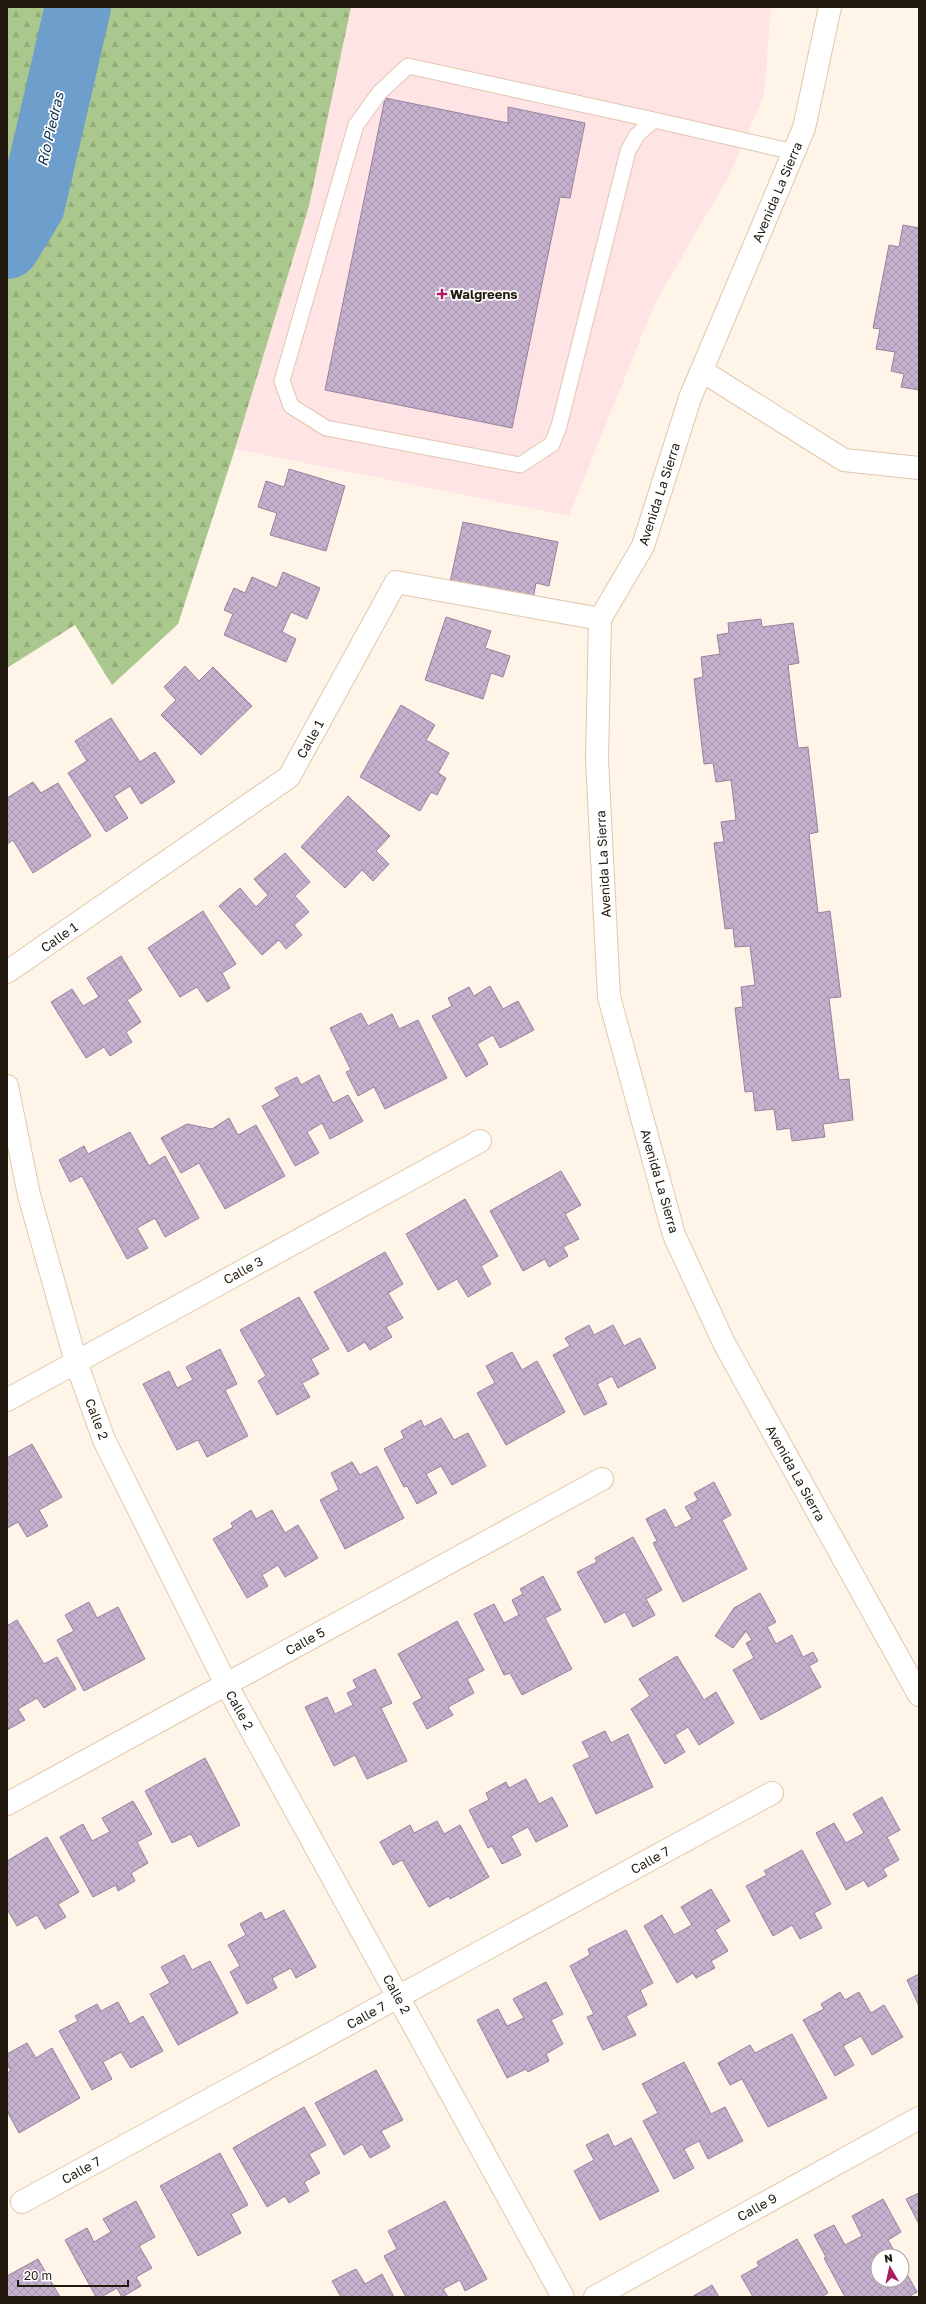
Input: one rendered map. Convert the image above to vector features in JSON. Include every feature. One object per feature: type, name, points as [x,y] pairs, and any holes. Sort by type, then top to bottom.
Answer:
[{"type":"street","name":"Avenida La Sierra","points":[[830,7],[804,128],[690,398],[643,546],[600,619],[597,759],[609,997],[674,1235],[724,1343],[919,1695]]},
{"type":"street","points":[[702,371],[844,460],[919,468]]},
{"type":"street","name":"Calle 1","points":[[7,972],[289,777],[396,582],[600,619]]},
{"type":"street","name":"Calle 2","points":[[7,1086],[29,1195],[76,1362],[104,1440],[226,1684],[563,2297]]},
{"type":"street","name":"Calle 3","points":[[7,1400],[480,1141]]},
{"type":"street","name":"Calle 5","points":[[7,1804],[602,1479]]},
{"type":"street","name":"Calle 7","points":[[22,2202],[772,1793]]},
{"type":"street","name":"Calle 9","points":[[596,2297],[919,2118]]},
{"type":"lane","points":[[654,120],[637,135],[628,151],[559,426],[552,444],[520,465],[326,428],[291,406],[282,381],[356,125],[380,92],[408,66],[654,120],[794,152]]},
{"type":"shaded area","points":[[351,7],[771,7],[764,96],[729,176],[655,303],[569,516],[235,449],[309,206]]},
{"type":"green space","points":[[7,7],[351,7],[309,206],[235,449],[178,624],[112,685],[75,625],[7,668]]},
{"type":"building","name":"Walgreens","points":[[385,98],[508,123],[508,107],[585,123],[570,198],[560,197],[512,428],[325,390]]},
{"type":"building","points":[[903,225],[919,228],[919,390],[901,387],[904,374],[891,371],[895,352],[876,349],[880,329],[873,328],[889,245],[899,247]]},
{"type":"building","points":[[289,469],[345,486],[326,551],[270,535],[277,513],[258,507],[266,481],[284,487]]},
{"type":"building","points":[[463,522],[558,542],[549,586],[536,583],[533,599],[450,582]]},
{"type":"building","points":[[283,572],[320,588],[307,619],[291,612],[282,632],[296,639],[286,662],[224,635],[233,614],[224,610],[234,588],[245,593],[252,577],[277,588]]},
{"type":"building","points":[[446,617],[491,631],[485,648],[510,656],[503,677],[491,673],[483,699],[425,680]]},
{"type":"building","points":[[761,619],[762,627],[793,623],[799,663],[788,665],[798,748],[808,747],[818,832],[809,834],[818,913],[830,911],[841,997],[829,998],[839,1080],[849,1079],[853,1120],[823,1124],[825,1137],[792,1141],[790,1128],[777,1130],[774,1109],[755,1111],[753,1091],[745,1092],[735,1008],[743,1007],[741,987],[755,985],[750,946],[735,947],[733,928],[725,929],[714,843],[724,842],[721,822],[736,820],[731,780],[716,782],[713,763],[704,764],[694,679],[703,677],[701,657],[720,654],[717,635],[729,633],[728,623]]},
{"type":"building","points":[[185,666],[199,681],[213,667],[252,706],[201,755],[161,715],[176,700],[164,687]]},
{"type":"building","points":[[401,705],[435,725],[426,740],[449,753],[438,773],[446,778],[437,795],[431,792],[420,811],[360,777]]},
{"type":"building","points":[[111,718],[140,762],[155,752],[175,782],[141,804],[130,786],[114,796],[128,818],[106,832],[68,773],[87,761],[75,741]]},
{"type":"building","points":[[33,782],[41,793],[58,783],[91,836],[33,873],[13,840],[7,844],[7,798]]},
{"type":"building","points":[[348,796],[390,836],[376,851],[389,864],[373,881],[362,870],[345,888],[301,847]]},
{"type":"building","points":[[285,853],[310,882],[295,896],[309,912],[294,925],[302,935],[286,949],[279,940],[262,955],[219,906],[240,888],[256,907],[268,895],[254,879]]},
{"type":"building","points":[[203,911],[236,964],[222,973],[230,988],[207,1002],[197,987],[180,997],[148,948]]},
{"type":"building","points":[[121,956],[142,990],[127,1000],[141,1022],[126,1032],[132,1042],[110,1056],[104,1047],[86,1058],[51,1002],[72,989],[83,1006],[99,997],[87,978]]},
{"type":"building","points":[[490,986],[503,1009],[518,1001],[534,1030],[500,1048],[493,1035],[477,1044],[488,1064],[466,1077],[432,1016],[452,1006],[448,998],[469,987],[474,996]]},
{"type":"building","points":[[361,1013],[368,1026],[392,1014],[399,1029],[418,1020],[447,1078],[385,1109],[374,1087],[358,1096],[346,1072],[351,1070],[330,1028]]},
{"type":"building","points":[[319,1075],[333,1103],[348,1095],[363,1121],[330,1139],[322,1123],[307,1132],[319,1153],[295,1166],[262,1106],[280,1096],[275,1088],[297,1077],[301,1085]]},
{"type":"building","points":[[229,1118],[238,1135],[256,1125],[285,1176],[225,1209],[199,1163],[181,1173],[161,1138],[187,1124],[212,1129]]},
{"type":"building","points":[[130,1132],[149,1166],[165,1156],[199,1218],[165,1237],[155,1218],[137,1228],[148,1248],[127,1259],[82,1176],[70,1182],[59,1160],[84,1146],[88,1154]]},
{"type":"building","points":[[561,1171],[581,1205],[565,1214],[579,1239],[563,1247],[568,1256],[549,1267],[545,1259],[523,1271],[490,1211]]},
{"type":"building","points":[[465,1199],[498,1256],[481,1266],[491,1284],[468,1297],[457,1279],[438,1290],[406,1234]]},
{"type":"building","points":[[385,1252],[403,1284],[388,1293],[403,1318],[386,1327],[392,1337],[370,1350],[365,1342],[348,1352],[314,1292]]},
{"type":"building","points":[[299,1297],[329,1349],[311,1359],[319,1374],[302,1383],[310,1397],[277,1415],[258,1381],[266,1376],[240,1330]]},
{"type":"building","points":[[589,1325],[594,1335],[613,1325],[624,1346],[640,1338],[656,1368],[618,1388],[612,1376],[597,1384],[607,1404],[584,1415],[553,1355],[570,1346],[565,1338]]},
{"type":"building","points":[[220,1349],[237,1384],[225,1390],[248,1436],[207,1457],[198,1440],[177,1450],[143,1384],[169,1371],[177,1388],[193,1380],[186,1367]]},
{"type":"building","points":[[512,1352],[522,1370],[537,1361],[565,1412],[506,1445],[477,1393],[495,1383],[486,1366]]},
{"type":"building","points":[[441,1418],[454,1440],[468,1433],[486,1466],[452,1485],[441,1466],[426,1474],[437,1493],[417,1504],[407,1486],[404,1487],[384,1449],[404,1438],[401,1431],[421,1420],[424,1427]]},
{"type":"building","points":[[32,1444],[62,1497],[39,1510],[48,1526],[27,1537],[18,1522],[7,1528],[7,1458]]},
{"type":"building","points":[[352,1462],[360,1475],[377,1466],[404,1518],[345,1549],[320,1500],[339,1490],[331,1473]]},
{"type":"building","points":[[714,1482],[731,1515],[722,1520],[747,1569],[683,1602],[653,1543],[657,1541],[646,1519],[665,1509],[675,1528],[692,1519],[685,1507],[698,1500],[694,1493]]},
{"type":"building","points":[[251,1510],[256,1519],[272,1510],[285,1533],[298,1525],[318,1558],[285,1577],[278,1565],[262,1575],[268,1586],[247,1598],[213,1539],[233,1527],[231,1523]]},
{"type":"building","points":[[633,1537],[662,1590],[646,1599],[655,1615],[633,1627],[625,1612],[605,1623],[577,1572],[597,1562],[595,1558]]},
{"type":"building","points":[[543,1576],[561,1610],[545,1618],[572,1669],[522,1695],[510,1673],[504,1675],[474,1614],[494,1604],[504,1623],[519,1615],[512,1600],[523,1594],[520,1589]]},
{"type":"building","points":[[760,1593],[776,1622],[767,1627],[776,1644],[792,1635],[803,1657],[813,1652],[818,1661],[809,1666],[821,1687],[761,1720],[733,1670],[754,1658],[746,1643],[752,1640],[746,1631],[733,1648],[715,1636],[734,1608]]},
{"type":"building","points":[[89,1602],[97,1618],[118,1607],[145,1659],[84,1691],[57,1640],[74,1631],[65,1615]]},
{"type":"building","points":[[17,1620],[44,1664],[57,1657],[76,1689],[44,1708],[37,1698],[18,1709],[25,1720],[7,1730],[7,1626]]},
{"type":"building","points":[[457,1621],[484,1670],[467,1679],[474,1693],[448,1707],[453,1715],[427,1729],[413,1703],[422,1698],[398,1654]]},
{"type":"building","points":[[677,1656],[704,1700],[716,1692],[734,1723],[699,1745],[688,1727],[675,1735],[685,1752],[665,1764],[631,1709],[650,1696],[639,1679]]},
{"type":"building","points":[[375,1669],[392,1703],[381,1708],[407,1761],[367,1779],[355,1755],[334,1766],[305,1707],[327,1697],[335,1714],[353,1705],[347,1693],[357,1688],[353,1680]]},
{"type":"building","points":[[605,1731],[611,1743],[628,1734],[653,1787],[596,1814],[573,1765],[590,1757],[582,1742]]},
{"type":"building","points":[[205,1758],[240,1825],[198,1847],[191,1834],[172,1843],[145,1791]]},
{"type":"building","points":[[526,1779],[539,1804],[552,1797],[568,1826],[536,1842],[528,1827],[511,1836],[521,1855],[502,1864],[492,1846],[488,1848],[469,1810],[489,1800],[486,1793],[506,1782],[509,1788]]},
{"type":"building","points":[[882,1797],[900,1830],[887,1837],[899,1860],[883,1869],[887,1876],[868,1887],[864,1880],[846,1890],[816,1833],[834,1823],[846,1843],[864,1833],[853,1814]]},
{"type":"building","points":[[133,1801],[152,1834],[137,1842],[148,1863],[131,1873],[135,1881],[118,1891],[116,1885],[93,1897],[60,1837],[83,1824],[92,1841],[110,1832],[102,1818]]},
{"type":"building","points":[[437,1821],[444,1834],[460,1825],[489,1877],[450,1899],[449,1896],[429,1907],[402,1860],[393,1865],[380,1842],[410,1825],[414,1833]]},
{"type":"building","points":[[47,1837],[79,1892],[58,1904],[66,1917],[45,1929],[37,1915],[17,1926],[7,1909],[7,1861]]},
{"type":"building","points":[[802,1850],[831,1904],[814,1913],[822,1928],[800,1939],[792,1925],[773,1936],[746,1886],[767,1875],[764,1871]]},
{"type":"building","points":[[711,1889],[730,1921],[715,1930],[728,1951],[711,1961],[715,1968],[696,1978],[693,1973],[677,1983],[644,1926],[662,1915],[674,1935],[692,1925],[681,1907]]},
{"type":"building","points":[[284,1910],[316,1967],[296,1978],[291,1968],[272,1978],[277,1988],[247,2004],[230,1972],[240,1966],[228,1945],[246,1935],[240,1924],[261,1912],[265,1920]]},
{"type":"building","points":[[626,1930],[653,1983],[640,1990],[647,2005],[626,2016],[636,2035],[603,2050],[587,2017],[594,2014],[570,1966],[590,1955],[588,1949]]},
{"type":"building","points":[[184,1955],[192,1970],[210,1961],[238,2013],[178,2045],[150,1994],[170,1983],[161,1967]]},
{"type":"building","points":[[919,1974],[919,2006],[907,1980]]},
{"type":"building","points":[[546,1982],[563,2014],[551,2020],[563,2044],[546,2054],[549,2061],[528,2072],[526,2069],[507,2078],[477,2020],[498,2009],[507,2026],[524,2018],[513,1999]]},
{"type":"building","points":[[840,1992],[845,2000],[859,1992],[871,2013],[884,2005],[903,2037],[872,2055],[861,2036],[843,2046],[854,2065],[835,2076],[803,2020],[824,2009],[821,2004]]},
{"type":"building","points":[[118,2002],[130,2024],[143,2016],[163,2051],[131,2068],[121,2052],[103,2062],[112,2079],[92,2090],[59,2031],[78,2021],[75,2016],[97,2004],[101,2011]]},
{"type":"building","points":[[792,2034],[827,2098],[768,2127],[742,2079],[730,2085],[718,2063],[750,2045],[755,2053]]},
{"type":"building","points":[[27,2043],[36,2058],[52,2048],[80,2098],[19,2133],[7,2111],[7,2073],[11,2071],[7,2064],[7,2054]]},
{"type":"building","points":[[684,2062],[711,2114],[725,2107],[743,2141],[708,2159],[699,2141],[684,2149],[694,2168],[674,2179],[643,2121],[658,2113],[642,2084]]},
{"type":"building","points":[[376,2070],[403,2120],[381,2131],[390,2147],[370,2158],[362,2144],[344,2155],[315,2103]]},
{"type":"building","points":[[304,2107],[326,2145],[309,2154],[320,2173],[304,2182],[309,2191],[289,2203],[285,2196],[267,2207],[233,2148]]},
{"type":"building","points":[[608,2134],[614,2147],[631,2138],[659,2191],[600,2220],[574,2171],[594,2160],[586,2145]]},
{"type":"building","points":[[220,2153],[248,2205],[231,2214],[241,2233],[198,2256],[160,2186]]},
{"type":"building","points":[[919,2193],[919,2224],[906,2199]]},
{"type":"building","points":[[883,2199],[901,2232],[888,2240],[892,2248],[870,2248],[870,2288],[910,2288],[910,2279],[917,2292],[908,2297],[845,2297],[824,2258],[826,2257],[814,2235],[834,2225],[845,2245],[862,2236],[852,2216]]},
{"type":"building","points":[[136,2201],[155,2237],[139,2246],[152,2268],[136,2277],[141,2286],[122,2297],[117,2288],[101,2297],[96,2297],[65,2240],[87,2228],[94,2242],[111,2232],[103,2219]]},
{"type":"building","points":[[445,2201],[487,2279],[465,2291],[460,2280],[443,2289],[448,2297],[406,2297],[384,2256],[397,2249],[388,2231]]},
{"type":"building","points":[[797,2239],[828,2293],[821,2297],[753,2297],[741,2276],[759,2266],[757,2262]]},
{"type":"building","points":[[38,2259],[60,2297],[7,2297],[7,2276]]},
{"type":"building","points":[[356,2269],[365,2284],[382,2274],[394,2297],[341,2297],[332,2281]]},
{"type":"building","points":[[712,2285],[719,2297],[692,2297]]},
{"type":"waterway","name":"Río Piedras","points":[[7,246],[32,205],[78,7]]},
{"type":"place","name":"Walgreens","points":[[442,294]]}]
